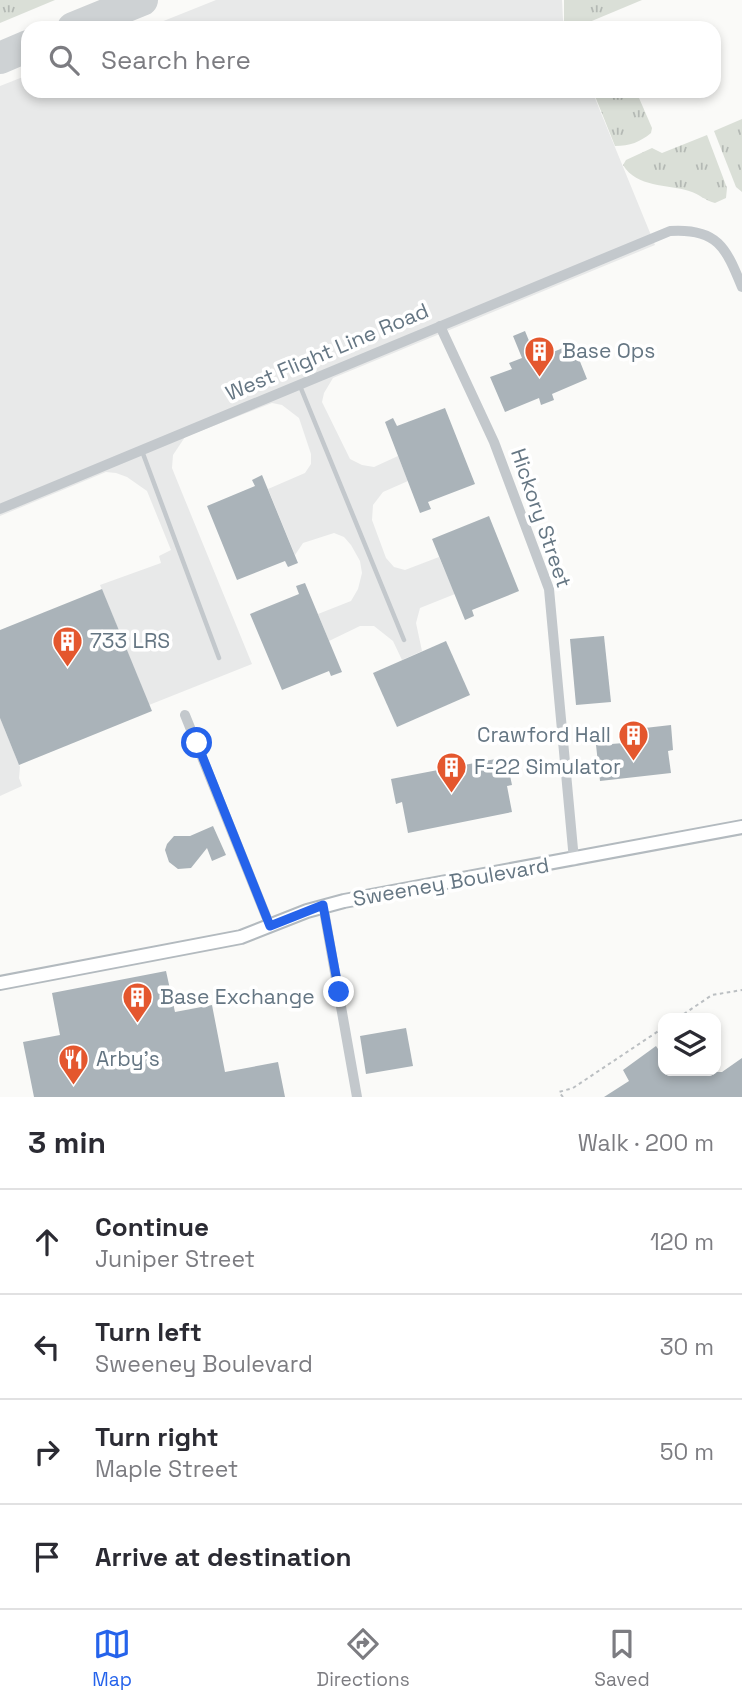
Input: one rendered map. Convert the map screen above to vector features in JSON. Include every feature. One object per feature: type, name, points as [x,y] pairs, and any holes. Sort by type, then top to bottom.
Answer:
[{"type":"main road","name":"Sweeney Boulevard","points":[[0,983],[227,940],[323,905],[742,827]]},
{"type":"street","name":"West Flight Line Road","points":[[0,509],[670,231],[689,230],[703,233],[716,242],[729,255],[742,287]]},
{"type":"street","name":"Hickory Street","points":[[440,326],[494,442],[549,589],[574,860]]},
{"type":"street","points":[[185,715],[270,926]]},
{"type":"street","points":[[323,905],[358,1097]]},
{"type":"lane","points":[[300,385],[404,640]]},
{"type":"lane","points":[[142,451],[219,658]]},
{"type":"path","points":[[685,1013],[712,995],[742,990]]},
{"type":"path","points":[[563,1097],[559,1092],[573,1088],[658,1031]]},
{"type":"shaded area","points":[[216,0],[562,0],[563,21],[164,21]]},
{"type":"shaded area","points":[[21,78],[21,98],[595,98],[655,245],[333,378],[324,393],[322,402],[350,459],[374,467],[398,456],[408,481],[383,492],[373,505],[372,520],[386,558],[394,567],[405,570],[439,557],[455,594],[420,608],[416,623],[422,651],[402,660],[393,641],[374,626],[360,626],[329,641],[318,614],[351,601],[358,589],[362,573],[360,561],[344,537],[334,533],[303,543],[295,555],[268,489],[305,473],[311,464],[311,454],[299,418],[282,405],[272,403],[185,437],[173,455],[172,468],[252,664],[149,705],[100,585],[161,563],[159,556],[171,550],[147,491],[127,477],[106,472],[0,516],[0,86]]},
{"type":"shaded area","points":[[0,718],[20,767],[19,778],[22,786],[0,796]]},
{"type":"green space","points":[[0,0],[55,0],[0,23]]},
{"type":"green space","points":[[564,0],[642,0],[592,21],[564,21]]},
{"type":"green space","points":[[596,98],[639,98],[652,128],[651,133],[634,143],[615,146]]},
{"type":"green space","points":[[742,119],[742,192],[736,187],[714,131]]},
{"type":"green space","points":[[707,135],[727,188],[726,198],[715,203],[689,191],[636,178],[623,165],[626,160],[652,148],[662,153]]},
{"type":"building","name":"Base Ops","points":[[525,331],[534,353],[546,349],[548,354],[573,344],[587,379],[552,394],[554,400],[541,405],[539,398],[505,412],[490,377],[512,369],[509,363],[522,358],[513,336]]},
{"type":"building","points":[[445,408],[475,484],[428,502],[431,509],[420,513],[385,422],[393,418],[397,426]]},
{"type":"building","points":[[262,475],[298,563],[288,567],[285,561],[237,580],[207,506],[255,486],[252,480]]},
{"type":"building","points":[[489,516],[519,591],[472,610],[474,616],[465,620],[432,539]]},
{"type":"building","points":[[305,583],[342,672],[331,676],[329,671],[282,690],[250,614],[299,594],[296,586]]},
{"type":"building","name":"733 LRS","points":[[102,589],[152,711],[19,765],[0,718],[0,630]]},
{"type":"building","points":[[604,636],[611,702],[576,705],[570,639]]},
{"type":"building","points":[[446,641],[470,695],[397,727],[373,673]]},
{"type":"building","name":"Crawford Hall","points":[[671,725],[673,750],[668,751],[671,773],[600,781],[595,736],[611,735],[611,744],[637,742],[636,729]]},
{"type":"building","name":"F-22 Simulator","points":[[506,757],[512,785],[507,786],[512,812],[408,833],[402,802],[396,804],[391,779]]},
{"type":"building","points":[[213,826],[226,855],[212,861],[207,848],[191,868],[178,869],[169,862],[165,850],[174,836],[190,836]]},
{"type":"building","name":"Base Exchange","points":[[166,971],[175,1012],[212,1005],[225,1072],[278,1062],[285,1097],[34,1097],[23,1042],[60,1035],[52,993]]},
{"type":"building","points":[[406,1028],[413,1066],[366,1074],[360,1036]]},
{"type":"building","points":[[656,1046],[658,1076],[721,1076],[721,1072],[742,1058],[742,1097],[604,1097],[629,1081],[623,1070]]},
{"type":"taxiway","points":[[90,21],[142,0]]},
{"type":"taxiway","points":[[0,58],[21,49]]},
{"type":"place","name":"Base Ops","points":[[539,378]]},
{"type":"place","name":"733 LRS","points":[[67,668]]},
{"type":"place","name":"Crawford Hall","points":[[634,762]]},
{"type":"place","name":"F-22 Simulator","points":[[451,794]]},
{"type":"place","name":"Base Exchange","points":[[137,1024]]},
{"type":"place","name":"Arby's","points":[[73,1086]]},
{"type":"route","points":[[197,743],[270,926],[323,905],[339,992]]}]
